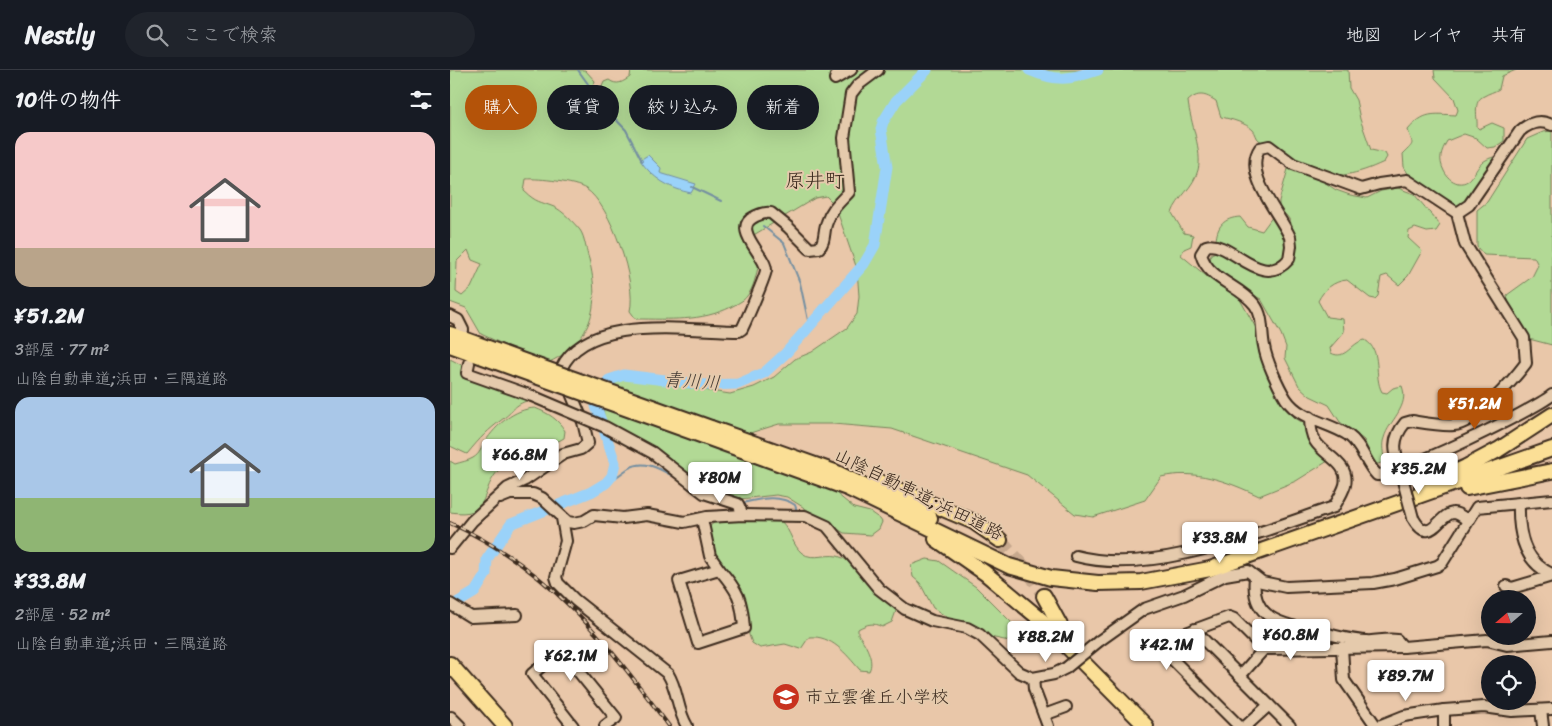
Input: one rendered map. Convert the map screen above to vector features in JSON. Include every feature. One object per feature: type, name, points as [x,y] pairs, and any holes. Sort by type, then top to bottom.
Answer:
[{"type":"highway","name":"山陰自動車道;浜田道路","points":[[456,332],[514,365]]},
{"type":"highway","name":"山陰自動車道;浜田道路","points":[[450,345],[514,365],[708,433],[815,475],[1004,560]]},
{"type":"highway","points":[[450,349],[514,365]]},
{"type":"highway","points":[[1323,531],[1466,467],[1552,415]]},
{"type":"highway","name":"山陰自動車道;浜田道路","points":[[708,433],[750,441],[835,472],[868,487],[1004,560]]},
{"type":"highway","points":[[750,441],[807,456],[854,472],[974,522],[1000,540]]},
{"type":"highway","points":[[1004,560],[1078,582],[1141,582],[1186,575],[1323,531],[1552,449]]},
{"type":"highway","points":[[1404,502],[1434,498],[1474,486],[1552,472]]},
{"type":"highway","points":[[874,501],[906,519],[985,573],[1040,619],[1146,726]]},
{"type":"highway","points":[[1044,596],[1066,636],[1091,670]]},
{"type":"highway","points":[[450,664],[505,726]]},
{"type":"street","points":[[838,70],[835,79],[851,70]]},
{"type":"street","points":[[851,98],[848,91],[849,86],[864,70]]},
{"type":"street","points":[[450,548],[472,521],[508,488],[525,480],[555,459],[582,449],[588,443],[578,408],[570,394],[562,369],[564,363],[583,344],[607,334],[632,330],[739,331],[742,329],[766,272],[761,258],[748,238],[746,231],[750,220],[756,216],[767,212],[771,213],[810,248],[818,248],[822,245],[828,218],[850,188],[844,138],[854,88],[878,70]]},
{"type":"street","points":[[1457,213],[1469,205],[1520,131],[1526,126],[1538,122],[1552,125]]},
{"type":"street","points":[[1467,520],[1456,513],[1451,513],[1438,526],[1425,530],[1418,527],[1413,518],[1401,473],[1394,439],[1405,423],[1456,426],[1471,418],[1508,387],[1526,363],[1524,338],[1465,244],[1457,213],[1407,180],[1361,189],[1293,164],[1269,146],[1260,148],[1256,154],[1255,170],[1262,189],[1290,237],[1291,246],[1288,259],[1279,266],[1262,268],[1216,246],[1206,246],[1202,254],[1205,264],[1212,272],[1256,307],[1261,320],[1266,355],[1282,392],[1294,409],[1349,436],[1357,443],[1377,475],[1384,475],[1401,473],[1542,404],[1552,396]]},
{"type":"street","points":[[450,316],[458,320],[456,332]]},
{"type":"street","points":[[469,363],[467,373],[532,396],[605,427],[653,453],[704,493],[738,504],[743,515]]},
{"type":"street","points":[[1076,556],[1094,561],[1140,560],[1190,554],[1334,507],[1344,487],[1344,475],[1336,458],[1324,451],[1314,440],[1310,417]]},
{"type":"street","points":[[497,499],[526,493],[542,498],[568,522],[574,523],[584,521],[594,514],[623,518],[647,515],[684,522],[743,515],[805,516],[827,526],[878,589],[905,609],[932,620],[966,628],[980,635],[1019,672],[1033,678],[1054,674],[1066,668],[1099,641],[1144,609],[1184,595],[1225,576],[1248,571],[1262,582],[1286,587],[1373,583],[1395,579],[1442,563],[1467,520],[1474,510],[1481,505],[1519,504],[1552,500]]},
{"type":"street","points":[[1519,504],[1518,526],[1524,549],[1543,570],[1552,575]]},
{"type":"street","points":[[560,515],[566,541],[556,576],[558,583],[575,600],[668,674],[676,686],[682,719],[687,726]]},
{"type":"street","points":[[702,519],[710,556],[736,589],[742,603],[744,628],[698,643],[679,581],[719,569]]},
{"type":"street","points":[[1506,586],[1512,588],[1552,575]]},
{"type":"street","points":[[1255,578],[1254,590],[1260,608],[1270,617],[1285,625],[1367,641],[1388,638],[1397,640],[1403,647]]},
{"type":"street","points":[[450,604],[471,617],[517,616]]},
{"type":"street","points":[[1239,726],[1161,648],[1159,643],[1231,617],[1264,649],[1403,647],[1486,640],[1507,645],[1552,641]]},
{"type":"street","points":[[1195,629],[1290,726]]},
{"type":"street","points":[[1342,647],[1344,680],[1377,726],[1404,716],[1444,710],[1484,707],[1512,712],[1552,709]]},
{"type":"street","points":[[1240,676],[1264,649]]},
{"type":"street","points":[[573,726],[532,674],[561,650],[619,722],[605,726]]},
{"type":"street","points":[[1033,678],[1034,689],[1048,726]]},
{"type":"street","points":[[1246,726],[1268,705]]},
{"type":"street","points":[[1044,715],[1066,707]]},
{"type":"street","points":[[1444,710],[1444,726]]},
{"type":"street","points":[[1541,710],[1543,726]]},
{"type":"street","points":[[450,717],[460,726]]},
{"type":"green space","points":[[450,70],[585,70],[595,81],[593,85],[547,85],[547,130],[619,130],[619,85],[603,85],[604,82],[609,80],[620,83],[630,77],[631,70],[1348,70],[1349,88],[1356,100],[1360,119],[1371,150],[1385,153],[1387,157],[1384,162],[1347,174],[1332,175],[1318,173],[1305,168],[1259,140],[1253,130],[1246,125],[1221,117],[1216,101],[1198,95],[1188,101],[1198,146],[1199,163],[1193,182],[1172,213],[1184,233],[1193,235],[1191,246],[1184,249],[1181,255],[1211,280],[1238,296],[1256,328],[1271,376],[1283,401],[1295,418],[1305,424],[1328,461],[1296,481],[1259,496],[1211,478],[1186,474],[1174,475],[1161,477],[1145,500],[1093,517],[1075,514],[1027,475],[892,429],[833,424],[779,424],[750,433],[712,423],[708,443],[751,462],[831,489],[854,508],[870,512],[882,522],[879,529],[871,535],[844,533],[787,497],[776,495],[740,499],[715,492],[612,436],[604,421],[603,395],[608,387],[624,378],[730,394],[754,387],[774,377],[795,359],[812,352],[847,328],[857,314],[859,296],[857,269],[835,205],[826,196],[815,198],[752,236],[747,246],[759,264],[751,289],[742,301],[720,312],[708,315],[673,319],[636,319],[630,311],[630,282],[620,246],[613,227],[595,198],[586,189],[574,184],[526,179],[524,191],[535,200],[561,211],[580,230],[583,236],[589,259],[594,293],[593,308],[583,335],[561,356],[545,364],[481,334],[466,308],[450,302]],"holes":[[[468,250],[472,260],[482,264],[471,288],[462,296],[456,292],[457,261]]]},
{"type":"green space","points":[[1434,70],[1516,70],[1502,76],[1499,89],[1480,98],[1476,110],[1477,127],[1479,129],[1492,123],[1504,128],[1504,141],[1495,147],[1487,148],[1476,138],[1464,134],[1447,141],[1443,149],[1441,156],[1442,167],[1449,178],[1458,183],[1467,181],[1482,163],[1497,156],[1473,197],[1459,207],[1450,206],[1412,180],[1404,167],[1403,154],[1412,144],[1408,130],[1419,120],[1429,115],[1456,115],[1458,110],[1454,98],[1435,78]]},
{"type":"green space","points":[[1552,131],[1552,345],[1529,339],[1508,301],[1507,295],[1532,277],[1538,265],[1534,257],[1484,255],[1477,247],[1477,210],[1487,202],[1527,139],[1543,132]]},
{"type":"green space","points":[[1294,168],[1315,176],[1336,190],[1350,195],[1367,198],[1381,191],[1398,188],[1414,194],[1440,225],[1436,231],[1427,232],[1415,228],[1409,231],[1408,238],[1422,251],[1408,276],[1399,285],[1387,275],[1381,277],[1378,296],[1375,299],[1370,298],[1347,280],[1330,286],[1318,301],[1327,317],[1343,319],[1344,332],[1330,348],[1331,353],[1341,355],[1360,341],[1365,340],[1371,345],[1376,357],[1379,386],[1382,392],[1387,393],[1393,388],[1402,386],[1404,394],[1401,407],[1383,441],[1384,462],[1378,464],[1374,463],[1364,440],[1340,422],[1329,405],[1310,396],[1299,386],[1285,358],[1286,347],[1281,334],[1261,299],[1245,291],[1215,270],[1210,262],[1211,254],[1218,251],[1265,273],[1280,273],[1286,269],[1292,255],[1294,237],[1291,223],[1279,208],[1279,201],[1288,169]]},
{"type":"green space","points":[[1273,216],[1286,233],[1287,256],[1275,265],[1256,264],[1216,241],[1220,227],[1230,219],[1240,217],[1248,227],[1262,231]]},
{"type":"green space","points":[[450,359],[529,400],[517,406],[484,434],[467,454],[450,446]]},
{"type":"green space","points":[[535,408],[548,414],[559,423],[565,431],[564,438],[555,443],[522,446],[491,480],[478,508],[463,513],[450,512],[450,461],[455,464],[473,458],[479,453],[494,430],[506,419],[520,411]]},
{"type":"green space","points":[[716,521],[781,521],[796,546],[806,556],[838,556],[849,562],[861,573],[891,603],[896,611],[892,622],[882,627],[870,624],[858,629],[858,634],[870,657],[871,667],[869,671],[860,670],[832,642],[817,637],[809,637],[801,649],[785,644],[760,648],[752,643],[749,635],[746,604],[740,587],[713,553],[709,527]]},
{"type":"green space","points":[[927,559],[939,561],[976,587],[1013,624],[1014,640],[1009,641],[990,637],[950,619],[933,608],[920,583],[913,577],[911,565]]},
{"type":"water","points":[[648,155],[661,168],[660,173],[696,184],[691,193],[669,186],[650,172],[640,160]]},
{"type":"waterway","points":[[578,70],[606,109],[626,130],[642,161]]},
{"type":"waterway","name":"青川川","points":[[450,607],[475,592],[486,574],[487,559],[511,524],[591,492],[606,483],[612,476],[615,463],[596,406],[598,394],[609,380],[624,375],[706,385],[738,384],[764,373],[786,353],[864,264],[875,245],[887,167],[881,129],[883,122],[896,101],[927,70]]},
{"type":"waterway","points":[[1029,70],[1055,78],[1071,78],[1098,70]]},
{"type":"waterway","points":[[692,187],[721,201]]},
{"type":"waterway","points":[[763,226],[784,243],[800,283],[809,325]]},
{"type":"waterway","points":[[606,483],[636,465],[655,467],[680,480]]},
{"type":"waterway","points":[[743,503],[763,499],[783,499],[795,505],[797,511]]},
{"type":"tunnel","points":[[1000,540],[1032,576],[1044,596]]},
{"type":"railway","points":[[450,523],[486,541],[518,562],[547,585],[598,636],[622,664],[669,726]]},
{"type":"place","name":"市立雲雀丘小学校","points":[[786,697]]},
{"type":"district","name":"原井町","points":[[815,180]]}]
